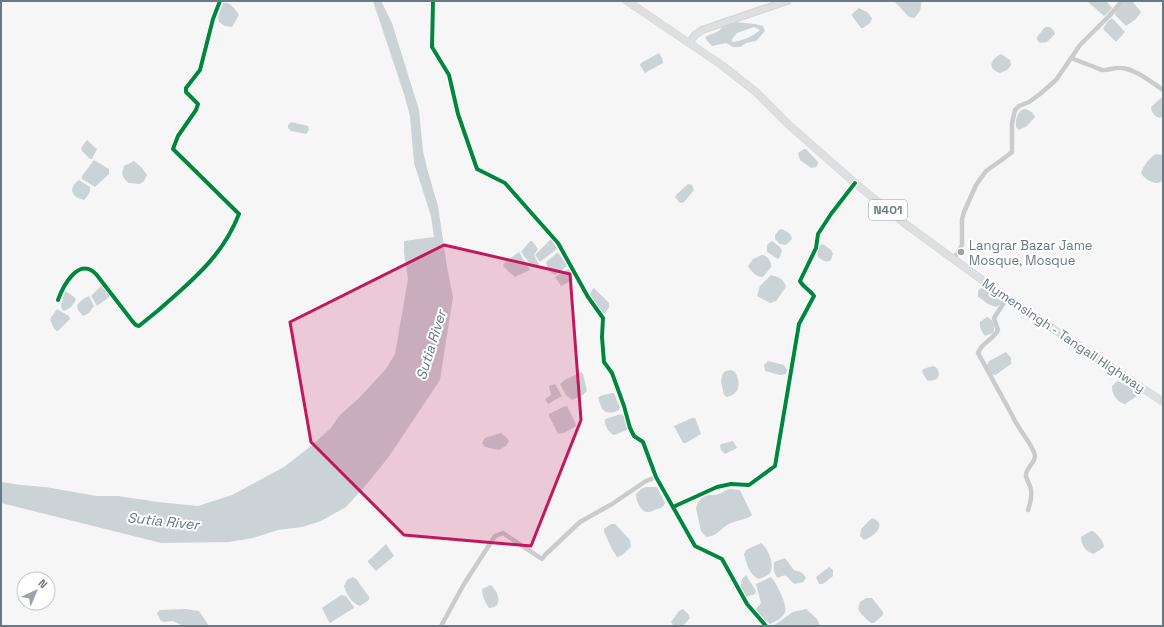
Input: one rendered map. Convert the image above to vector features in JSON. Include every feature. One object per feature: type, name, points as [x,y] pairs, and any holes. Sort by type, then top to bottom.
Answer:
[{"type":"highway","name":"Mymensingh - Tangail Highway","points":[[627,1],[690,42],[756,92],[789,125],[855,183],[904,223],[1007,298],[1163,402]]},
{"type":"main road","points":[[690,42],[695,35],[702,30],[787,1]]},
{"type":"street","points":[[58,300],[64,286],[76,271],[84,267],[89,268],[96,274],[133,322],[139,326],[161,309],[204,269],[222,247],[232,230],[239,214],[173,150],[178,136],[196,110],[198,104],[186,92],[186,88],[200,70],[213,19],[220,1]]},
{"type":"street","points":[[433,1],[432,47],[449,75],[458,114],[477,169],[505,183],[558,243],[588,297],[603,318],[602,338],[604,362],[612,373],[630,428],[634,436],[643,442],[656,477],[695,546],[722,559],[747,604],[766,626]]},
{"type":"street","points":[[954,259],[962,245],[962,219],[964,212],[976,185],[986,171],[1012,152],[1012,123],[1015,110],[1019,106],[1029,102],[1040,94],[1056,80],[1080,45],[1122,1]]},
{"type":"street","points":[[1071,58],[1106,71],[1121,68],[1132,71],[1163,90]]},
{"type":"street","points":[[673,506],[717,487],[731,484],[750,485],[775,466],[799,324],[814,296],[810,290],[802,285],[800,281],[816,248],[818,234],[831,214],[855,183]]},
{"type":"street","points":[[1007,298],[994,318],[998,330],[996,334],[981,346],[978,353],[1015,422],[1035,455],[1034,460],[1026,472],[1026,477],[1032,492],[1028,510]]},
{"type":"street","points":[[441,626],[464,584],[495,536],[503,533],[542,559],[580,522],[612,504],[646,481],[656,477]]},
{"type":"highlighted area","points":[[444,245],[570,274],[581,420],[531,546],[404,535],[311,442],[290,322]]},
{"type":"water","name":"Sutia River","points":[[373,1],[381,1],[392,23],[419,110],[423,151],[438,206],[453,297],[440,380],[388,458],[346,507],[321,521],[302,527],[278,530],[253,538],[229,542],[161,543],[1,503],[1,482],[45,487],[97,496],[118,496],[198,506],[232,495],[284,467],[311,446],[331,428],[339,416],[359,398],[386,369],[395,354],[408,279],[404,253],[404,241],[434,237],[431,216],[414,163],[410,116]]},
{"type":"water","points":[[894,1],[921,1],[921,9],[914,18],[909,17]]},
{"type":"water","points":[[1087,1],[1106,1],[1112,8],[1104,16]]},
{"type":"water","points":[[1125,1],[1132,1],[1141,12],[1136,19],[1126,26],[1115,15],[1116,11]]},
{"type":"water","points":[[223,3],[230,4],[239,15],[232,27],[225,26],[219,22],[218,17]]},
{"type":"water","points":[[859,8],[867,12],[872,18],[870,23],[863,28],[861,28],[852,16],[852,14]]},
{"type":"water","points":[[1112,18],[1125,32],[1116,42],[1103,29],[1107,22]]},
{"type":"water","points":[[735,22],[755,24],[763,26],[765,31],[756,41],[746,43],[740,47],[733,47],[726,43],[712,46],[705,37],[719,31],[724,25]],"holes":[[[754,27],[760,30],[754,35],[732,42],[732,39],[737,33]]]},
{"type":"water","points":[[1045,27],[1050,27],[1055,34],[1047,42],[1040,43],[1037,40],[1037,37]]},
{"type":"water","points":[[659,53],[663,63],[645,73],[640,65],[641,63]]},
{"type":"water","points":[[1001,54],[1010,60],[1011,65],[1007,70],[1000,73],[993,69],[992,64],[995,58]]},
{"type":"water","points":[[1163,98],[1163,116],[1160,118],[1156,117],[1151,107]]},
{"type":"water","points":[[1023,109],[1030,111],[1035,117],[1027,126],[1019,130],[1016,127],[1016,119]]},
{"type":"water","points":[[291,122],[308,126],[309,130],[306,134],[291,131],[288,128],[288,125]]},
{"type":"water","points":[[87,140],[97,149],[92,159],[90,159],[82,151],[81,148]]},
{"type":"water","points":[[806,149],[818,162],[816,167],[811,168],[800,160],[798,153]]},
{"type":"water","points":[[1156,154],[1163,155],[1163,180],[1158,183],[1154,183],[1148,180],[1141,173],[1147,162]]},
{"type":"water","points":[[94,160],[109,169],[109,174],[95,187],[82,179],[82,176]]},
{"type":"water","points":[[134,161],[147,175],[144,181],[140,184],[129,183],[123,176],[124,166]]},
{"type":"water","points":[[79,180],[90,187],[89,193],[84,200],[76,197],[72,192],[73,186]]},
{"type":"water","points":[[688,184],[692,185],[694,190],[684,202],[680,203],[675,197]]},
{"type":"water","points":[[780,229],[788,232],[792,239],[786,245],[780,244],[775,239],[775,235]]},
{"type":"water","points":[[550,240],[552,240],[557,249],[540,262],[535,255]]},
{"type":"water","points":[[530,241],[532,241],[538,249],[534,255],[539,264],[533,268],[521,252]]},
{"type":"water","points":[[772,241],[780,247],[782,251],[778,259],[767,252],[767,245]]},
{"type":"water","points":[[823,244],[831,250],[833,254],[831,260],[829,261],[821,260],[818,257],[817,250],[820,245]]},
{"type":"water","points":[[519,252],[530,270],[515,277],[503,266],[505,262]]},
{"type":"water","points":[[558,252],[567,266],[555,275],[549,270],[546,262]]},
{"type":"water","points":[[762,255],[767,257],[770,261],[771,267],[763,277],[760,277],[752,272],[748,266],[753,259]]},
{"type":"water","points":[[568,269],[570,270],[573,280],[561,286],[555,277]]},
{"type":"water","points":[[771,275],[782,280],[786,287],[776,301],[770,303],[757,296],[760,286]]},
{"type":"water","points":[[102,285],[110,295],[97,306],[91,296]]},
{"type":"water","points":[[983,286],[1003,300],[1001,304],[995,307],[978,297],[978,291]]},
{"type":"water","points":[[594,288],[609,303],[609,307],[605,314],[601,312],[590,295]]},
{"type":"water","points":[[65,291],[76,299],[71,307],[63,311],[61,306]]},
{"type":"water","points":[[89,296],[94,306],[89,313],[83,316],[78,310],[77,305]]},
{"type":"water","points":[[57,309],[69,316],[70,319],[58,331],[54,329],[50,319]]},
{"type":"water","points":[[987,317],[992,321],[994,328],[993,333],[985,336],[980,328],[980,322]]},
{"type":"water","points":[[1006,352],[1011,358],[1011,364],[995,375],[991,374],[987,365],[989,361]]},
{"type":"water","points":[[768,361],[784,365],[787,370],[786,374],[780,375],[765,371],[764,365]]},
{"type":"water","points":[[933,366],[938,369],[939,375],[937,379],[930,381],[927,380],[922,372],[923,369]]},
{"type":"water","points":[[731,370],[735,372],[739,384],[737,391],[731,396],[727,397],[724,395],[721,382],[722,375],[725,371]]},
{"type":"water","points":[[581,372],[583,374],[587,391],[583,395],[572,400],[566,395],[560,384]]},
{"type":"water","points":[[1117,381],[1136,390],[1138,393],[1137,396],[1125,404],[1119,401],[1115,397],[1112,389],[1112,386]]},
{"type":"water","points":[[555,384],[562,396],[548,404],[545,399],[551,395],[549,386]]},
{"type":"water","points":[[614,393],[620,408],[614,412],[606,412],[602,409],[598,398],[600,396]]},
{"type":"water","points":[[567,406],[576,426],[564,433],[558,434],[549,414]]},
{"type":"water","points":[[621,414],[625,417],[627,430],[614,435],[607,428],[605,419]]},
{"type":"water","points":[[695,418],[701,434],[686,443],[683,443],[674,426]]},
{"type":"water","points":[[501,433],[509,441],[506,446],[499,450],[485,447],[482,443],[485,438]]},
{"type":"water","points":[[733,441],[737,448],[725,454],[721,450],[721,444]]},
{"type":"water","points":[[646,487],[657,487],[665,503],[662,507],[648,512],[641,508],[636,494],[641,489]]},
{"type":"water","points":[[730,489],[740,490],[752,515],[745,519],[731,523],[716,534],[706,537],[701,531],[696,508],[698,503],[704,496],[715,495]]},
{"type":"water","points":[[872,518],[879,524],[878,530],[864,540],[860,536],[861,529]]},
{"type":"water","points":[[611,524],[615,524],[630,540],[631,547],[622,555],[617,557],[604,532],[604,529]]},
{"type":"water","points":[[1093,531],[1100,538],[1104,547],[1093,554],[1087,551],[1084,547],[1081,537]]},
{"type":"water","points":[[761,543],[764,545],[768,553],[772,566],[770,573],[759,579],[751,572],[744,554],[746,550]]},
{"type":"water","points":[[386,544],[394,556],[376,571],[368,561]]},
{"type":"water","points":[[785,558],[794,570],[801,572],[805,576],[806,578],[803,582],[795,584],[784,575],[778,578],[774,571],[774,562]]},
{"type":"water","points":[[829,567],[833,570],[833,576],[823,584],[819,584],[816,577]]},
{"type":"water","points":[[746,575],[756,591],[755,594],[746,597],[740,589],[742,579]]},
{"type":"water","points":[[353,577],[357,580],[369,597],[369,600],[360,606],[352,601],[344,586],[347,580]]},
{"type":"water","points":[[771,577],[776,584],[785,604],[785,612],[777,621],[770,624],[754,611],[761,603],[756,584]]},
{"type":"water","points":[[491,585],[496,592],[498,602],[494,607],[489,608],[484,599],[482,589]]},
{"type":"water","points":[[341,595],[346,596],[354,608],[331,623],[329,622],[322,608]]},
{"type":"water","points":[[866,598],[872,598],[883,612],[883,615],[874,623],[871,623],[858,609],[860,602]]},
{"type":"water","points":[[185,609],[199,611],[209,626],[183,626],[173,621],[164,622],[160,620],[157,613],[160,610]]},
{"type":"water","points":[[683,609],[690,618],[683,626],[674,626],[671,622],[679,611]]},
{"type":"water","points":[[806,609],[817,619],[820,626],[773,626],[793,612]]},
{"type":"cycle path","points":[[58,300],[72,275],[84,268],[90,269],[96,274],[133,322],[139,326],[198,274],[221,247],[234,226],[239,214],[173,149],[178,136],[196,110],[198,104],[186,92],[186,88],[200,70],[213,19],[220,1]]},
{"type":"cycle path","points":[[433,1],[432,47],[449,75],[458,114],[477,169],[505,183],[558,243],[588,297],[603,318],[602,337],[604,362],[612,373],[630,428],[634,436],[643,442],[656,477],[695,546],[722,559],[747,604],[766,626]]},
{"type":"cycle path","points":[[673,507],[717,487],[731,484],[749,485],[775,466],[799,324],[814,296],[800,281],[816,248],[818,234],[831,214],[855,183]]},
{"type":"place","name":"Langrar Bazar Jame Mosque, Mosque","points":[[961,252]]}]
